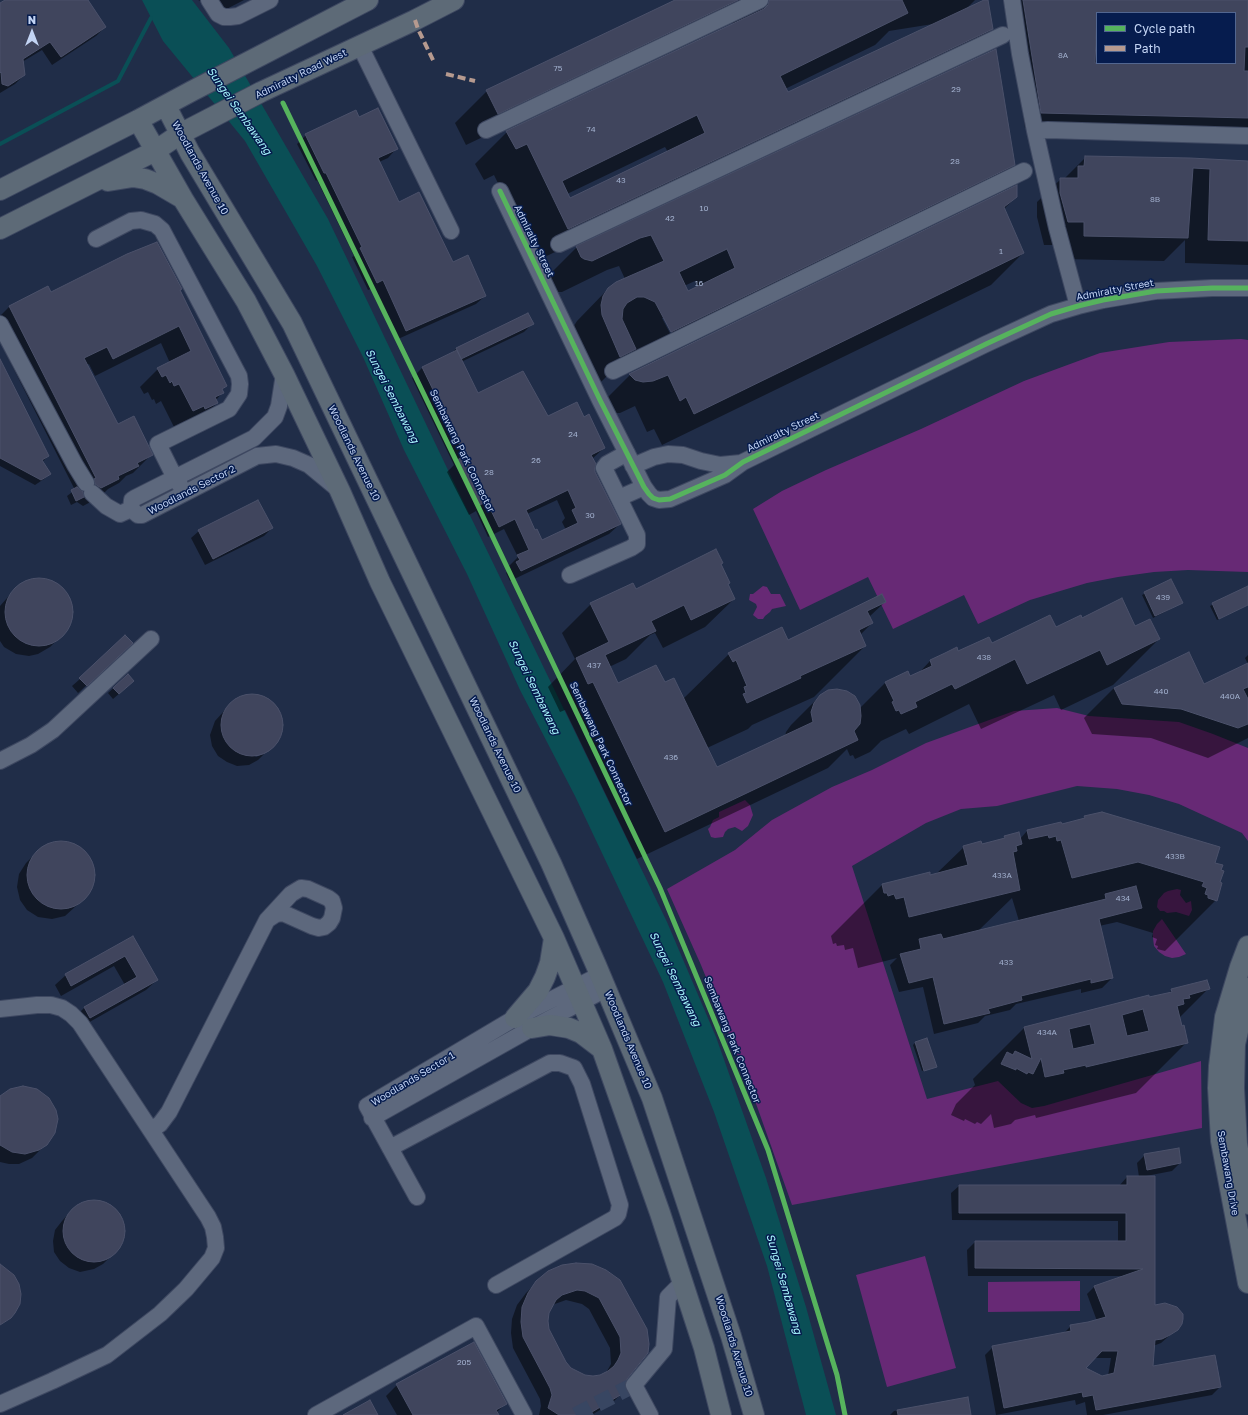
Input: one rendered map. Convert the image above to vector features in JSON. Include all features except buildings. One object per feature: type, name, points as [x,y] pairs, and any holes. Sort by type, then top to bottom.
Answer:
[{"type":"main road","points":[[0,190],[166,106],[249,61],[368,0]]},
{"type":"main road","name":"Admiralty Road West","points":[[0,229],[155,151],[180,134],[261,92],[454,0]]},
{"type":"main road","name":"Woodlands Avenue 10","points":[[166,106],[190,153],[292,323],[551,863],[652,1098],[731,1336],[754,1415]]},
{"type":"main road","points":[[138,120],[183,199],[246,301],[284,374],[340,492],[380,582],[554,938],[602,1049],[660,1213],[704,1348],[721,1415]]},
{"type":"main road","points":[[88,185],[133,177],[145,179],[158,184],[183,199]]},
{"type":"main road","points":[[515,1018],[538,991],[545,978],[550,963],[554,938]]},
{"type":"main road","name":"Sembawang Drive","points":[[1248,946],[1240,966],[1225,1017],[1218,1088],[1221,1141],[1248,1283]]},
{"type":"main road","name":"Sembawang Drive","points":[[1248,988],[1236,1044],[1234,1088],[1237,1144],[1248,1204]]},
{"type":"main road","points":[[532,1028],[550,1025],[569,1028],[581,1033],[602,1049]]},
{"type":"street","points":[[209,0],[218,14],[224,17],[238,16],[270,0]]},
{"type":"street","points":[[486,130],[760,0]]},
{"type":"street","points":[[1012,0],[1020,54],[1035,131],[1057,228],[1078,306]]},
{"type":"street","points":[[559,244],[1003,35]]},
{"type":"street","points":[[360,46],[450,232]]},
{"type":"street","points":[[1035,131],[1048,130],[1248,136]]},
{"type":"street","points":[[613,371],[1024,171]]},
{"type":"street","name":"Admiralty Street","points":[[500,191],[630,460],[649,494],[653,498],[659,500],[670,499],[724,475],[743,462],[1038,319],[1078,306],[1103,300],[1156,291],[1248,288]]},
{"type":"street","points":[[96,239],[131,221],[141,220],[155,224],[162,230],[239,376],[239,394],[229,408],[158,444],[179,484],[184,487],[195,488]]},
{"type":"street","points":[[0,324],[74,465],[89,488],[106,506],[120,514],[131,509]]},
{"type":"street","name":"Woodlands Sector 2","points":[[284,374],[279,406],[274,417],[254,438],[132,500],[131,509],[138,515],[142,515],[257,456],[276,454],[293,458],[309,465],[340,492]]},
{"type":"street","name":"Admiralty Street","points":[[630,460],[668,454],[683,455],[720,465],[743,462]]},
{"type":"street","points":[[570,575],[637,544],[637,535],[604,468],[607,464],[630,460]]},
{"type":"street","points":[[619,498],[644,487]]},
{"type":"street","points":[[0,762],[31,745],[53,730],[152,639]]},
{"type":"street","points":[[152,1130],[160,1124],[169,1112],[267,920]]},
{"type":"street","name":"Woodlands Sector 1","points":[[579,994],[532,1028],[372,1118],[367,1106],[515,1018],[579,994],[603,982]]},
{"type":"street","points":[[0,1009],[37,1004],[51,1005],[62,1008],[80,1023],[152,1130],[213,1227],[216,1237],[216,1248],[212,1258],[186,1289],[160,1314],[107,1354],[0,1404]]},
{"type":"street","points":[[390,1148],[550,1062],[560,1062],[574,1068],[582,1084],[620,1205],[618,1214],[615,1218],[496,1285]]},
{"type":"street","points":[[372,1118],[418,1197]]},
{"type":"street","points":[[650,1415],[634,1385],[664,1349],[668,1297],[682,1283]]},
{"type":"street","points":[[316,1415],[476,1326],[524,1415]]},
{"type":"shaded area","points":[[1248,340],[1248,572],[1188,570],[1154,572],[1118,577],[1087,583],[1030,600],[978,624],[964,595],[893,629],[868,577],[800,610],[753,509],[782,491],[1024,381],[1100,353],[1169,342]]},
{"type":"shaded area","points":[[763,586],[767,587],[771,594],[780,594],[786,606],[772,609],[763,619],[758,619],[753,615],[757,607],[756,604],[749,600],[750,594],[753,594]]},
{"type":"shaded area","points":[[1057,708],[1089,716],[1179,722],[1248,748],[1248,841],[1242,833],[1179,804],[1149,795],[1117,789],[1077,786],[997,806],[961,809],[926,823],[852,866],[927,1099],[998,1081],[1021,1103],[1032,1108],[1044,1106],[1201,1061],[1202,1128],[792,1205],[748,1081],[701,965],[667,889],[735,850],[772,820],[832,787],[872,770],[926,743],[1014,711]]},
{"type":"shaded area","points":[[745,800],[750,805],[753,815],[748,826],[742,831],[735,827],[728,829],[723,837],[711,837],[708,829],[713,820],[719,817],[719,812]]},
{"type":"shaded area","points":[[1177,889],[1181,890],[1180,895],[1186,903],[1191,901],[1192,910],[1189,916],[1176,912],[1167,913],[1160,911],[1157,907],[1158,900],[1164,893]]},
{"type":"shaded area","points":[[1162,919],[1186,954],[1172,958],[1159,952],[1154,946],[1153,931]]},
{"type":"shaded area","points":[[925,1256],[956,1368],[887,1387],[856,1275]]},
{"type":"shaded area","points":[[1080,1281],[1080,1311],[988,1312],[988,1282]]},
{"type":"water","name":"Sungei Sembawang","points":[[142,0],[192,0],[229,48],[328,219],[667,922],[716,1037],[766,1178],[806,1307],[836,1415],[806,1415],[767,1266],[714,1112],[663,982],[575,796],[520,690],[467,574],[404,450],[363,357],[317,266],[245,141],[163,41]]},
{"type":"waterway","points":[[0,144],[118,81],[151,18]]},
{"type":"tunnel","points":[[576,1415],[634,1385]]},
{"type":"marked path","points":[[415,20],[434,62]]},
{"type":"marked path","points":[[446,74],[475,81]]},
{"type":"cycle path","name":"Sembawang Park Connector","points":[[283,103],[478,506],[660,888],[768,1150],[837,1375],[845,1415]]},
{"type":"cycle path","points":[[500,191],[600,400],[644,487],[653,498],[659,500],[670,499],[725,475],[743,462],[1051,314],[1103,300],[1156,291],[1248,288]]}]
